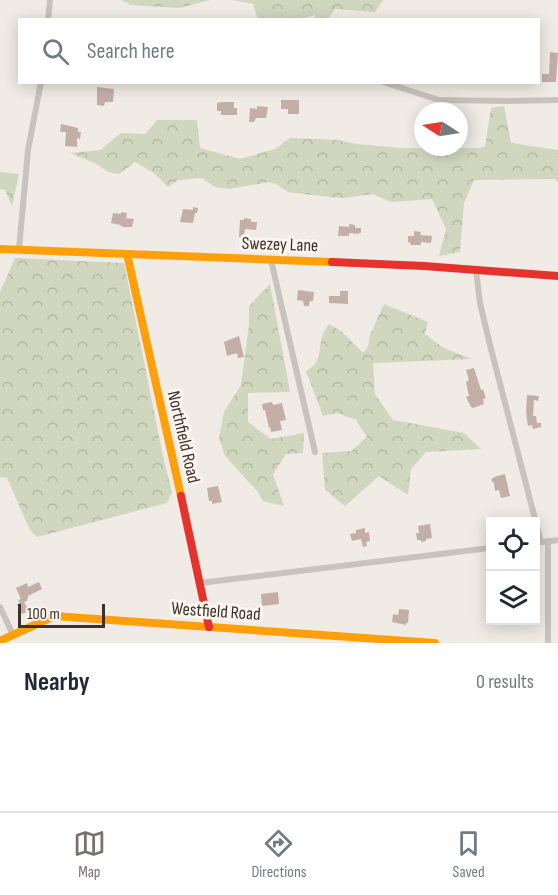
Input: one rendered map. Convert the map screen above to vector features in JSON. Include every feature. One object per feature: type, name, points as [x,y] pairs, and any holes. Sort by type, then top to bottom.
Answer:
[{"type":"street","points":[[48,18],[50,0]]},
{"type":"street","points":[[19,249],[28,150],[41,84]]},
{"type":"street","points":[[389,84],[439,100],[558,100]]},
{"type":"street","name":"Swezey Lane","points":[[0,249],[424,266],[558,276]]},
{"type":"street","name":"Northfield Road","points":[[127,254],[209,627]]},
{"type":"street","points":[[271,260],[315,452]]},
{"type":"street","points":[[476,270],[480,303],[489,341],[542,542],[548,643]]},
{"type":"street","points":[[542,542],[558,540]]},
{"type":"street","points":[[200,583],[486,548]]},
{"type":"street","points":[[0,607],[13,635]]},
{"type":"street","name":"Westfield Road","points":[[0,641],[54,616],[435,643]]},
{"type":"green space","points":[[121,0],[210,0],[179,8],[131,5]]},
{"type":"green space","points":[[233,0],[383,0],[375,12],[335,9],[329,18],[315,18],[315,15],[305,18],[257,18],[253,4]]},
{"type":"green space","points":[[504,106],[511,143],[558,150],[558,182],[555,179],[474,180],[464,203],[460,252],[439,256],[446,229],[432,199],[391,202],[372,194],[344,198],[330,197],[288,192],[269,182],[229,189],[215,187],[202,178],[179,180],[168,187],[154,173],[135,162],[119,174],[108,172],[97,164],[70,153],[100,150],[121,133],[145,134],[157,120],[197,120],[200,148],[240,159],[275,149],[290,138],[338,140],[356,144],[414,148],[414,156],[468,156],[468,148],[485,146],[491,108]]},
{"type":"green space","points":[[0,172],[19,174],[12,206],[5,190],[0,189]]},
{"type":"green space","points":[[15,258],[124,263],[172,492],[167,503],[37,537],[30,530],[7,478],[0,477],[0,292]]},
{"type":"green space","points":[[270,284],[290,392],[248,393],[248,422],[271,439],[304,433],[303,453],[286,454],[273,474],[284,506],[263,501],[257,491],[225,456],[219,438],[224,412],[241,385],[249,325],[249,306]]},
{"type":"green space","points":[[384,304],[428,322],[425,334],[442,347],[471,359],[373,363],[375,394],[393,420],[464,433],[481,449],[426,452],[411,469],[408,495],[379,476],[345,506],[325,490],[322,453],[351,451],[367,437],[356,420],[337,413],[323,416],[306,371],[317,360],[322,335],[329,324],[342,332],[363,353],[368,347],[370,335]]},
{"type":"building","points":[[550,52],[558,53],[556,82],[542,82],[542,74],[549,74]]},
{"type":"building","points":[[97,87],[114,89],[113,102],[105,102],[104,106],[97,105]]},
{"type":"building","points":[[281,100],[299,100],[299,114],[288,114],[288,109],[281,109]]},
{"type":"building","points":[[234,102],[237,115],[221,115],[221,111],[217,111],[217,103]]},
{"type":"building","points":[[257,106],[268,107],[266,118],[256,118],[254,122],[249,122],[250,108],[257,109]]},
{"type":"building","points":[[61,124],[78,128],[78,132],[81,132],[80,139],[77,138],[77,147],[65,146],[66,132],[60,132]]},
{"type":"building","points":[[193,207],[198,208],[193,223],[180,222],[183,209],[193,210]]},
{"type":"building","points":[[121,212],[127,213],[126,218],[134,219],[132,227],[111,223],[113,213],[121,214]]},
{"type":"building","points":[[244,218],[257,222],[256,230],[245,229],[244,238],[239,237],[240,220]]},
{"type":"building","points":[[349,224],[355,225],[355,228],[361,228],[361,233],[338,236],[339,226],[349,227]]},
{"type":"building","points":[[414,231],[421,232],[420,235],[432,236],[431,243],[421,242],[421,245],[410,245],[408,236],[414,236]]},
{"type":"building","points":[[298,290],[314,292],[313,301],[310,301],[309,306],[304,306],[303,301],[297,300]]},
{"type":"building","points":[[340,291],[348,291],[348,304],[329,303],[329,296],[340,296]]},
{"type":"building","points":[[239,336],[244,357],[238,358],[237,353],[227,356],[224,342]]},
{"type":"building","points":[[474,368],[486,398],[483,399],[484,404],[473,408],[466,397],[469,396],[466,382],[469,380],[466,370]]},
{"type":"building","points":[[527,395],[539,396],[538,401],[534,400],[533,416],[536,416],[537,423],[541,423],[541,427],[533,429],[532,425],[528,426]]},
{"type":"building","points":[[272,402],[273,405],[282,403],[286,420],[280,421],[282,430],[271,432],[262,404]]},
{"type":"building","points":[[505,474],[510,496],[501,498],[499,490],[495,491],[491,480]]},
{"type":"building","points":[[218,486],[222,502],[212,504],[212,501],[209,501],[207,488]]},
{"type":"building","points":[[430,524],[432,538],[421,542],[417,540],[418,526]]},
{"type":"building","points":[[365,528],[365,533],[369,532],[370,541],[366,542],[367,546],[363,547],[361,539],[352,541],[350,534]]},
{"type":"building","points":[[39,582],[42,589],[28,596],[27,601],[24,602],[29,611],[22,614],[17,604],[21,599],[16,588],[27,583],[28,587]]},
{"type":"building","points":[[278,592],[279,604],[262,606],[261,594]]},
{"type":"building","points":[[399,609],[409,610],[406,625],[392,622],[393,614],[398,615]]},
{"type":"traffic: slow","points":[[0,249],[332,262]]},
{"type":"traffic: slow","points":[[127,254],[181,496]]},
{"type":"traffic: slow","points":[[0,641],[54,616],[435,643]]},
{"type":"traffic: jam","points":[[332,262],[558,276]]},
{"type":"traffic: jam","points":[[181,496],[209,627]]}]
